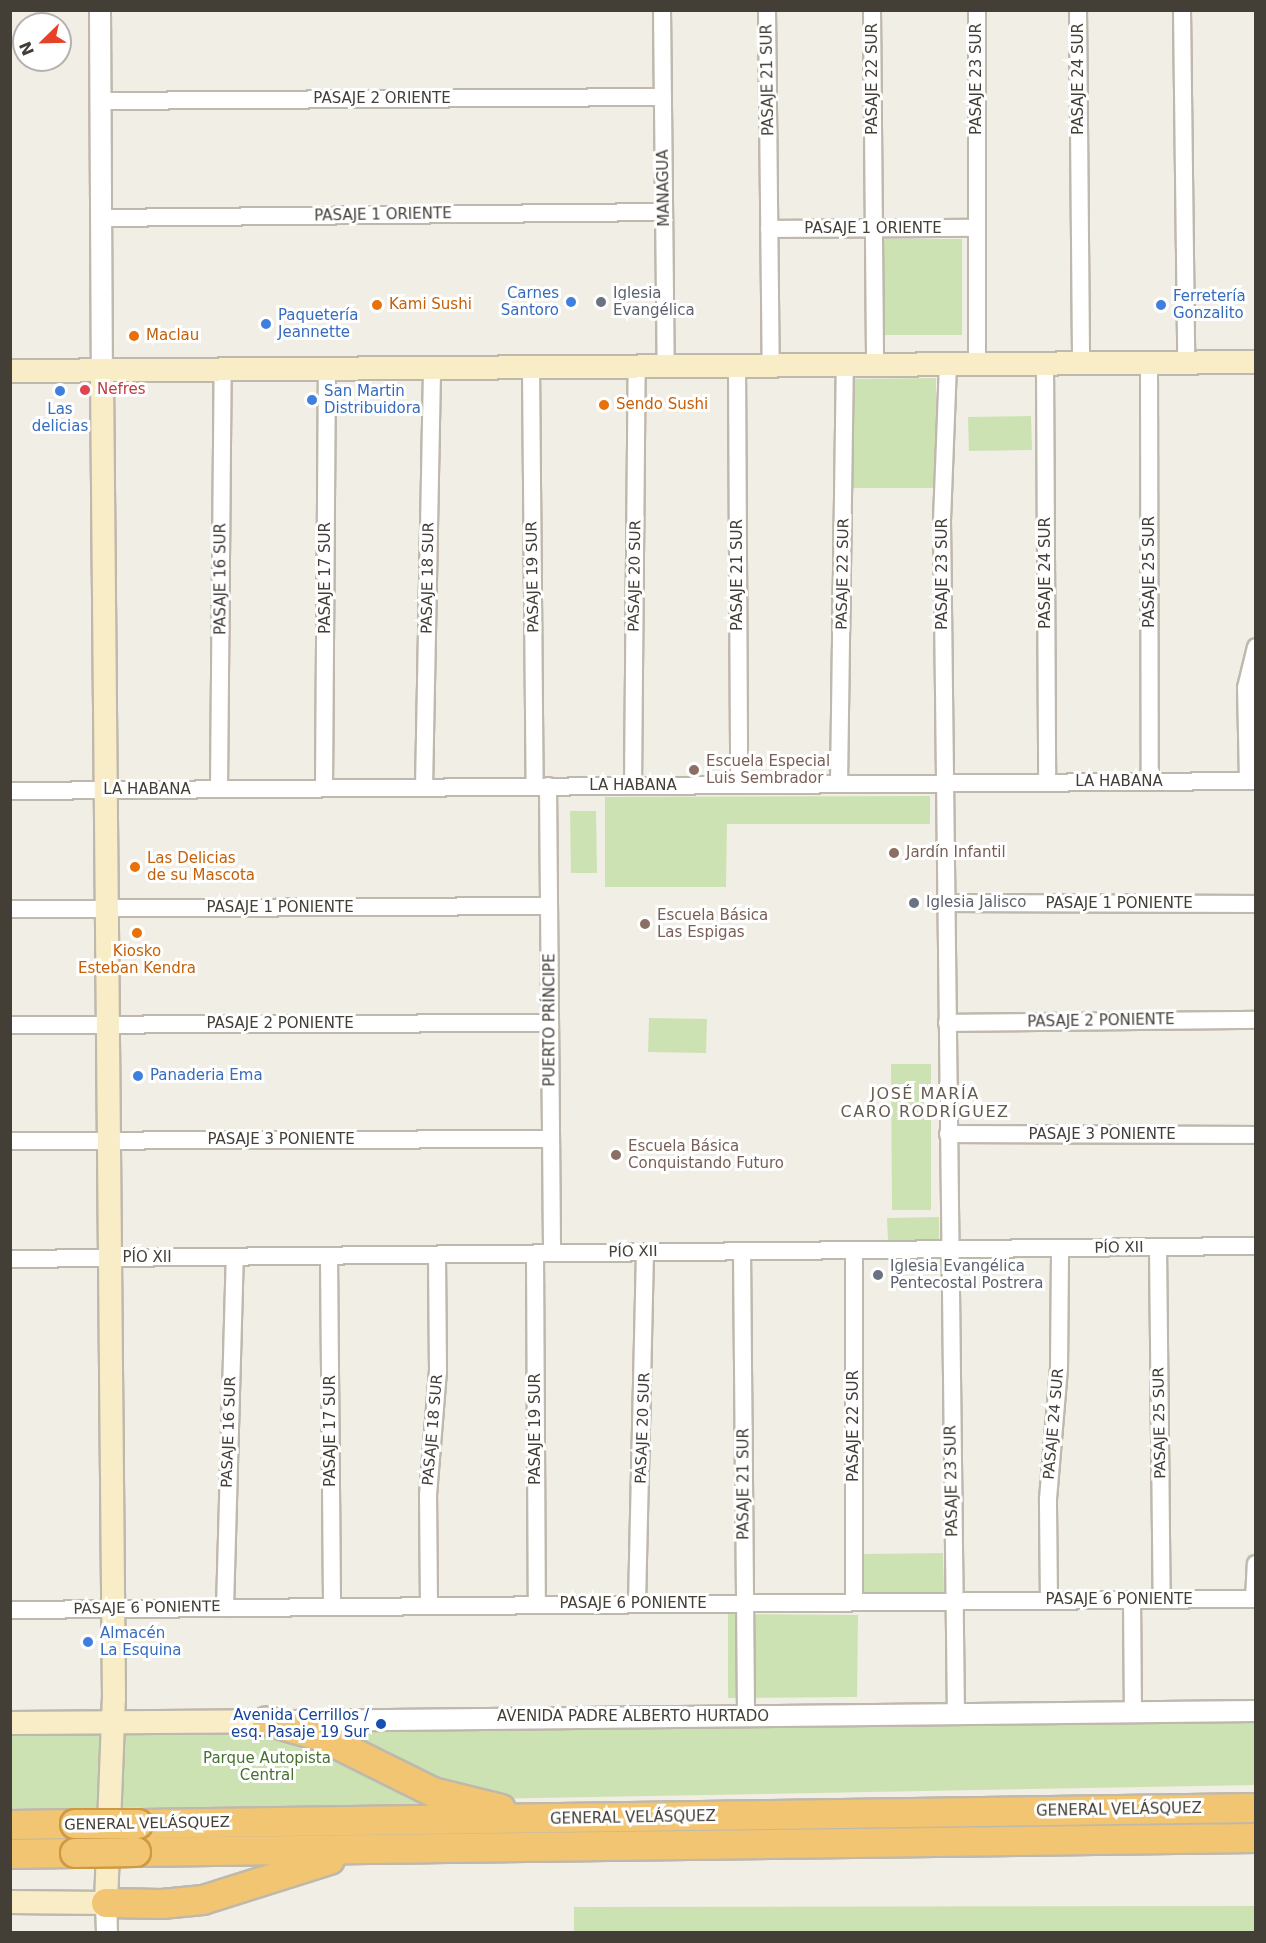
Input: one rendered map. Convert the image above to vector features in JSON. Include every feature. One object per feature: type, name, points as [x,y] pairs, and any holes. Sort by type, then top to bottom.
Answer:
[{"type":"highway","points":[[267,1721],[322,1737],[433,1792],[556,1819]]},
{"type":"highway","name":"GENERAL VELÁSQUEZ","points":[[10,1825],[1256,1808]]},
{"type":"highway","name":"GENERAL VELÁSQUEZ","points":[[10,1854],[1256,1838]]},
{"type":"highway","points":[[106,1903],[162,1904],[203,1900],[301,1868],[394,1849]]},
{"type":"main road","points":[[10,371],[1256,362]]},
{"type":"main road","points":[[10,1902],[106,1903],[114,1609],[102,370]]},
{"type":"main road","name":"AVENIDA PADRE ALBERTO HURTADO","points":[[10,1722],[267,1721]]},
{"type":"street","points":[[100,10],[102,370]]},
{"type":"street","name":"MANAGUA","points":[[662,10],[666,366]]},
{"type":"street","name":"PASAJE 21 SUR","points":[[767,10],[771,365]]},
{"type":"street","name":"PASAJE 22 SUR","points":[[872,10],[875,364]]},
{"type":"street","name":"PASAJE 23 SUR","points":[[977,10],[977,364]]},
{"type":"street","name":"PASAJE 24 SUR","points":[[1078,10],[1081,363]]},
{"type":"street","points":[[1182,10],[1186,362]]},
{"type":"street","name":"PASAJE 2 ORIENTE","points":[[100,101],[663,97]]},
{"type":"street","name":"PASAJE 1 ORIENTE","points":[[101,218],[664,212]]},
{"type":"street","name":"PASAJE 1 ORIENTE","points":[[770,229],[977,228]]},
{"type":"street","name":"PASAJE 24 SUR","points":[[1045,363],[1047,782]]},
{"type":"street","name":"PASAJE 25 SUR","points":[[1149,363],[1150,782]]},
{"type":"street","name":"PASAJE 23 SUR","points":[[948,364],[942,521],[956,1713]]},
{"type":"street","name":"PASAJE 21 SUR","points":[[737,365],[739,785]]},
{"type":"street","name":"PASAJE 22 SUR","points":[[839,784],[845,365]]},
{"type":"street","name":"PASAJE 20 SUR","points":[[633,786],[638,366]]},
{"type":"street","name":"PASAJE 19 SUR","points":[[531,367],[541,787]]},
{"type":"street","name":"PASAJE 18 SUR","points":[[424,788],[432,368]]},
{"type":"street","name":"PASAJE 16 SUR","points":[[219,789],[223,369]]},
{"type":"street","name":"PASAJE 17 SUR","points":[[324,788],[327,369]]},
{"type":"street","points":[[1252,781],[1246,688],[1256,647]]},
{"type":"street","name":"LA HABANA","points":[[10,791],[1252,781]]},
{"type":"street","name":"PUERTO PRÍNCIPE","points":[[541,787],[549,906],[551,1139],[543,1253]]},
{"type":"street","name":"PASAJE 1 PONIENTE","points":[[946,903],[1256,904]]},
{"type":"street","name":"PASAJE 1 PONIENTE","points":[[10,909],[549,906]]},
{"type":"street","name":"PASAJE 2 PONIENTE","points":[[947,1023],[1256,1020]]},
{"type":"street","name":"PASAJE 2 PONIENTE","points":[[10,1025],[550,1023]]},
{"type":"street","name":"PASAJE 3 PONIENTE","points":[[948,1134],[1256,1135]]},
{"type":"street","name":"PASAJE 3 PONIENTE","points":[[10,1141],[551,1139]]},
{"type":"street","name":"PÍO XII","points":[[10,1259],[1256,1246]]},
{"type":"street","name":"PASAJE 25 SUR","points":[[1158,1247],[1162,1600]]},
{"type":"street","name":"PASAJE 24 SUR","points":[[1049,1601],[1048,1499],[1059,1369],[1060,1248]]},
{"type":"street","name":"PASAJE 22 SUR","points":[[854,1250],[854,1602]]},
{"type":"street","name":"PASAJE 21 SUR","points":[[742,1251],[746,1716]]},
{"type":"street","name":"PASAJE 20 SUR","points":[[637,1604],[645,1252]]},
{"type":"street","name":"PASAJE 19 SUR","points":[[537,1605],[543,1253]]},
{"type":"street","name":"PASAJE 18 SUR","points":[[429,1606],[428,1495],[438,1371],[437,1255]]},
{"type":"street","name":"PASAJE 17 SUR","points":[[329,1256],[332,1607]]},
{"type":"street","name":"PASAJE 16 SUR","points":[[225,1608],[235,1257]]},
{"type":"street","points":[[1255,1599],[1256,1564]]},
{"type":"street","name":"PASAJE 6 PONIENTE","points":[[10,1610],[1255,1599]]},
{"type":"street","points":[[1132,1600],[1133,1712]]},
{"type":"street","name":"AVENIDA PADRE ALBERTO HURTADO","points":[[267,1721],[1256,1711]]},
{"type":"street","points":[[106,1903],[107,1932]]},
{"type":"green space","points":[[883,239],[962,239],[962,335],[883,335]]},
{"type":"green space","points":[[936,378],[936,488],[851,488],[851,379]]},
{"type":"green space","points":[[1031,416],[1032,450],[969,451],[968,417]]},
{"type":"green space","points":[[930,796],[930,824],[727,824],[726,887],[605,887],[605,797]]},
{"type":"green space","points":[[570,811],[596,811],[597,873],[571,873]]},
{"type":"green space","points":[[649,1018],[707,1019],[706,1053],[648,1052]]},
{"type":"green space","points":[[891,1064],[931,1064],[931,1210],[892,1210]]},
{"type":"green space","points":[[939,1217],[939,1239],[888,1241],[887,1218]]},
{"type":"green space","points":[[943,1553],[944,1593],[863,1595],[862,1554]]},
{"type":"green space","points":[[728,1614],[858,1615],[857,1697],[728,1698]]},
{"type":"green space","name":"Parque Autopista Central","points":[[1255,1721],[1256,1785],[480,1799],[409,1805],[11,1809],[10,1730],[309,1726],[539,1731],[666,1723]]},
{"type":"green space","points":[[1255,1906],[1255,1932],[574,1932],[574,1907]]},
{"type":"place","name":"Carnes Santoro","points":[[571,302]]},
{"type":"place","name":"Iglesia Evangélica","points":[[601,302]]},
{"type":"place","name":"Kami Sushi","points":[[377,305]]},
{"type":"place","name":"Ferretería Gonzalito","points":[[1161,305]]},
{"type":"place","name":"Paquetería Jeannette","points":[[266,324]]},
{"type":"place","name":"Maclau","points":[[134,336]]},
{"type":"place","name":"Nefres","points":[[85,390]]},
{"type":"place","name":"Las delicias","points":[[60,391]]},
{"type":"place","name":"San Martin Distribuidora","points":[[312,400]]},
{"type":"place","name":"Sendo Sushi","points":[[604,405]]},
{"type":"place","name":"Escuela Especial Luis Sembrador","points":[[694,770]]},
{"type":"place","name":"Jardín Infantil","points":[[894,853]]},
{"type":"place","name":"Las Delicias de su Mascota","points":[[135,867]]},
{"type":"place","name":"Iglesia Jalisco","points":[[914,903]]},
{"type":"place","name":"Escuela Básica Las Espigas","points":[[645,924]]},
{"type":"place","name":"Kiosko Esteban Kendra","points":[[137,933]]},
{"type":"place","name":"Panaderia Ema","points":[[138,1076]]},
{"type":"place","name":"Escuela Básica Conquistando Futuro","points":[[616,1155]]},
{"type":"place","name":"Iglesia Evangélica Pentecostal Postrera","points":[[878,1275]]},
{"type":"place","name":"Almacén La Esquina","points":[[88,1642]]},
{"type":"place","name":"Avenida Cerrillos / esq. Pasaje 19 Sur","points":[[381,1724]]},
{"type":"district","name":"JOSÉ MARÍA CARO RODRÍGUEZ","points":[[925,1103]]}]
